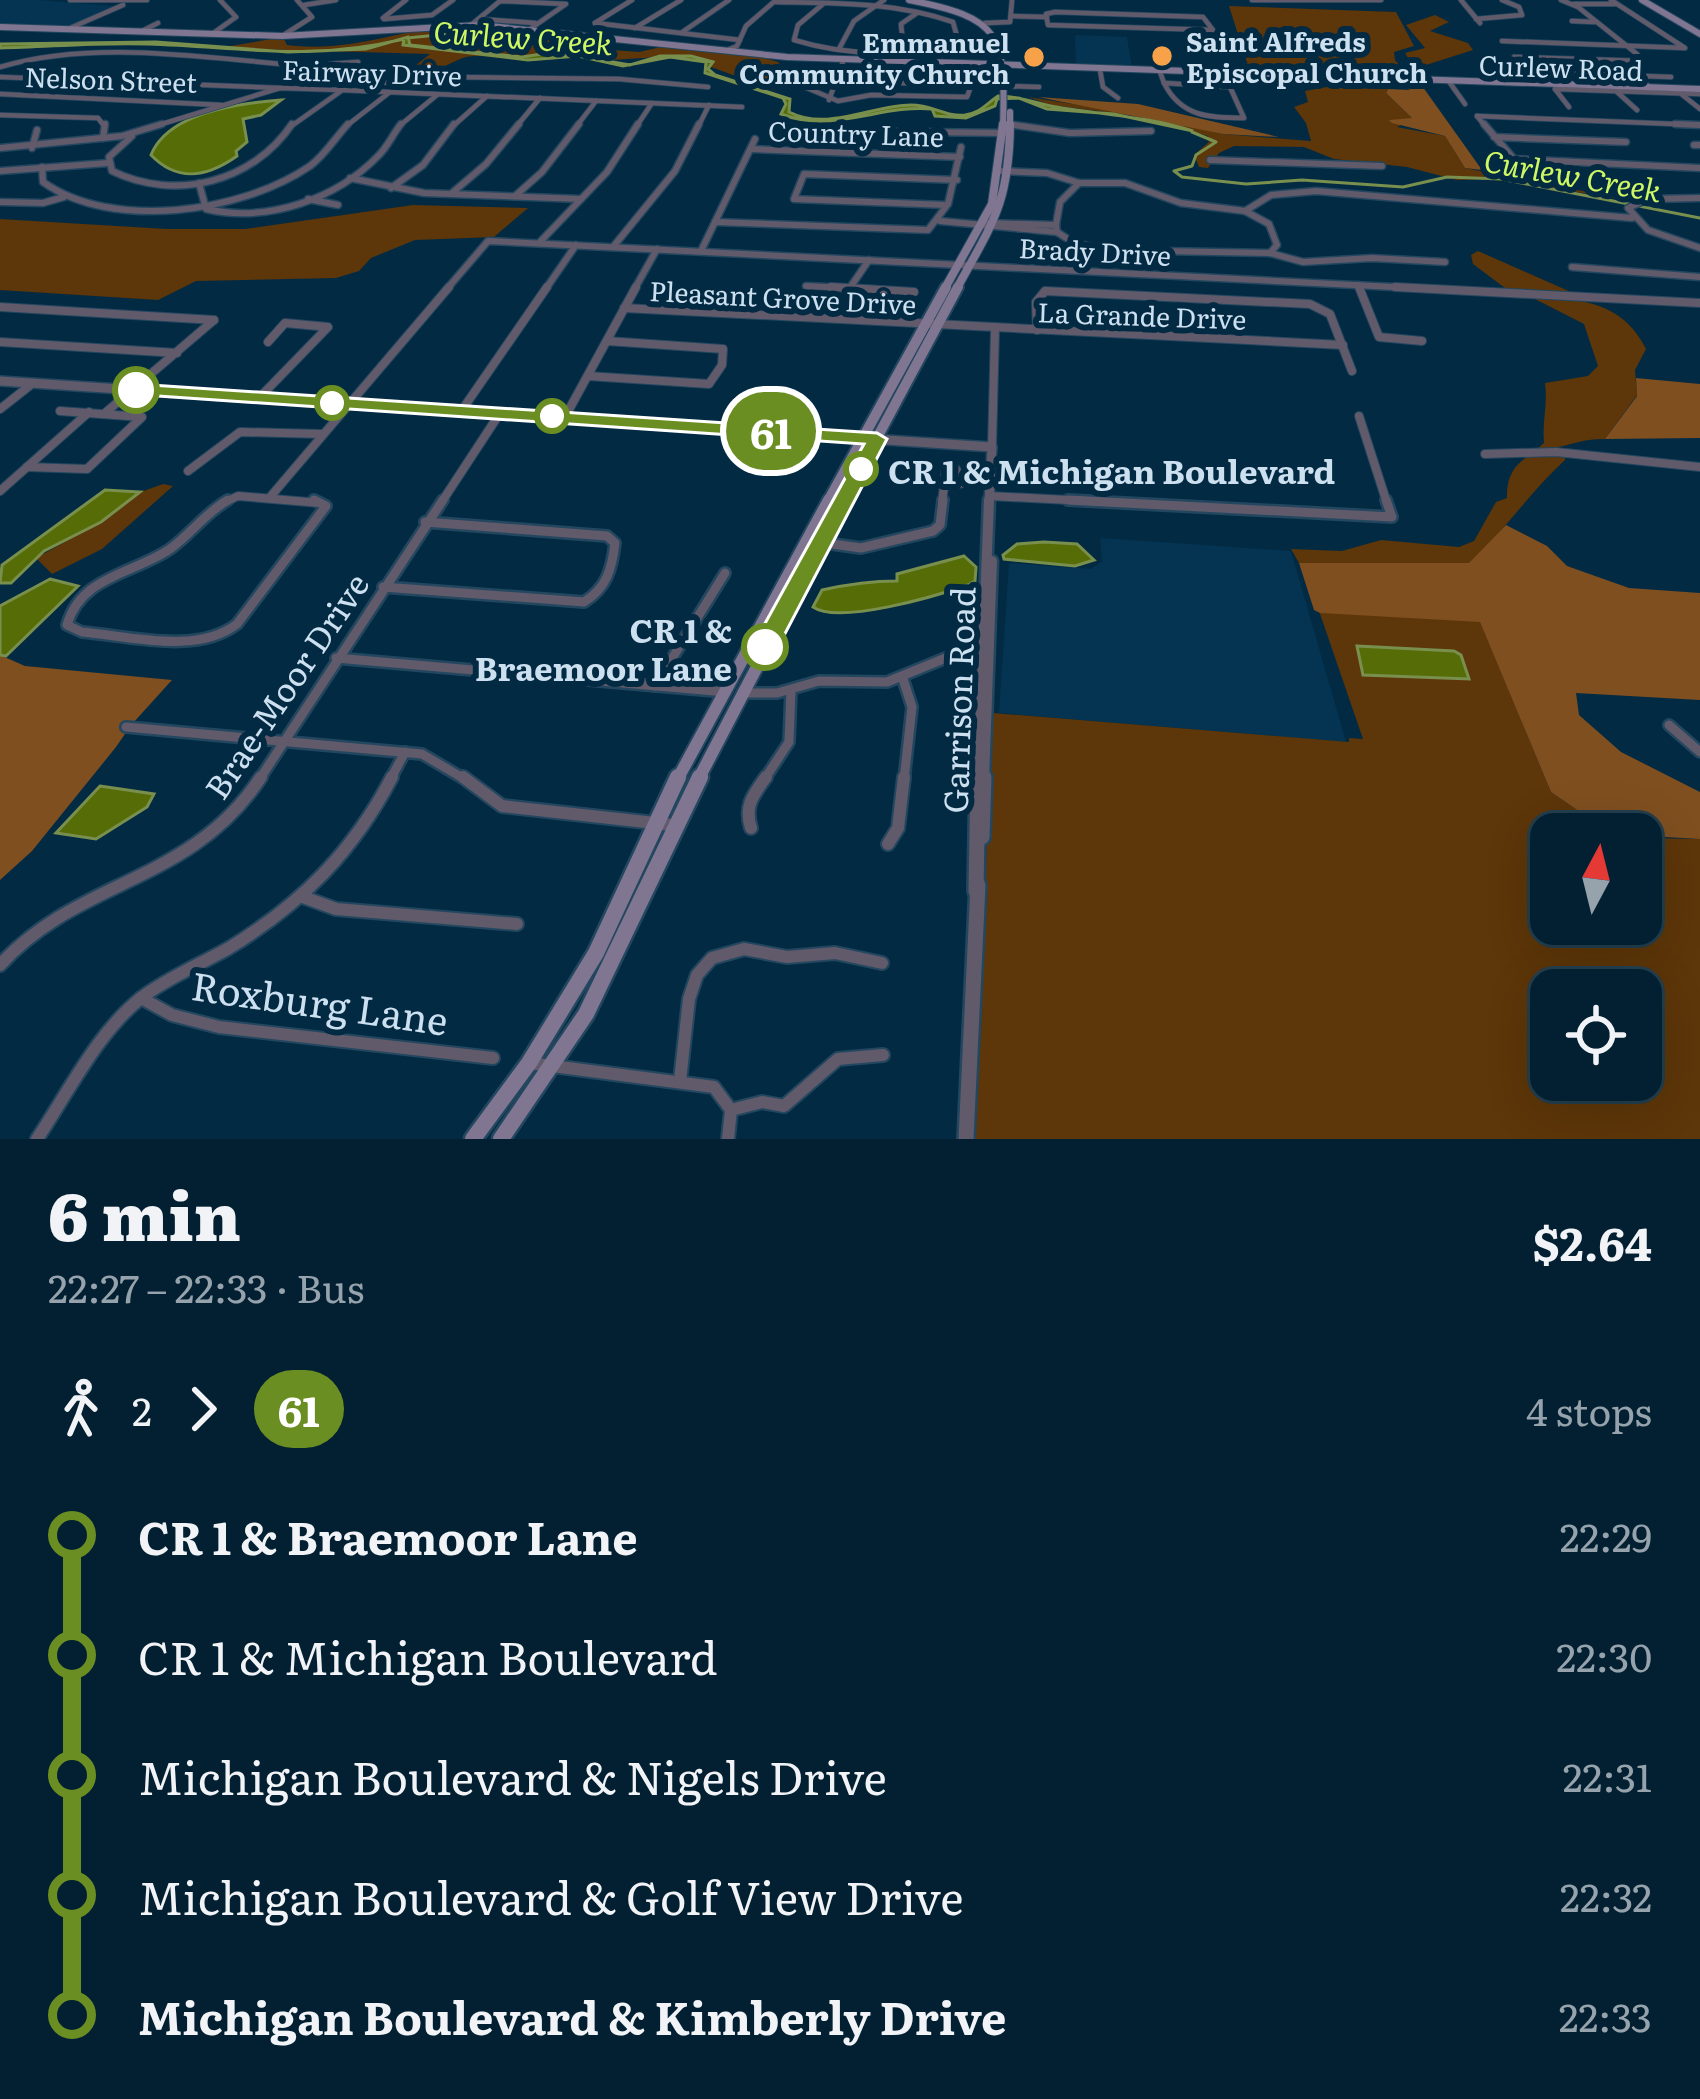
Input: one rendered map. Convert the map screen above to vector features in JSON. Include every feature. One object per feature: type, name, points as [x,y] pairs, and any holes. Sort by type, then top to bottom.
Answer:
[{"type":"main road","points":[[909,0],[988,23],[1005,65]]},
{"type":"main road","points":[[473,1139],[529,1064],[596,953],[731,693],[987,225],[1004,171],[1005,65],[988,23],[964,10],[920,0]]},
{"type":"main road","points":[[1645,0],[1700,32]]},
{"type":"main road","name":"Curlew Road","points":[[0,26],[282,36],[471,25],[726,51],[1005,65]]},
{"type":"main road","name":"Curlew Road","points":[[844,59],[1652,90]]},
{"type":"main road","name":"Curlew Road","points":[[1083,68],[1700,92]]},
{"type":"main road","points":[[1160,72],[1208,72]]},
{"type":"main road","points":[[1450,82],[1492,82]]},
{"type":"main road","points":[[501,1139],[554,1066],[628,933],[663,824]]},
{"type":"street","points":[[70,0],[147,0]]},
{"type":"street","points":[[212,34],[236,17],[220,0]]},
{"type":"street","points":[[282,36],[310,20],[312,12],[297,0]]},
{"type":"street","points":[[304,5],[336,0]]},
{"type":"street","points":[[383,19],[406,0]]},
{"type":"street","points":[[383,19],[432,15],[453,0]]},
{"type":"street","points":[[632,0],[595,23],[737,40]]},
{"type":"street","points":[[635,28],[681,0]]},
{"type":"street","points":[[681,34],[729,0]]},
{"type":"street","points":[[840,47],[854,21],[884,0]]},
{"type":"street","points":[[988,23],[1007,23],[1012,0]]},
{"type":"street","points":[[1252,0],[1381,0]]},
{"type":"street","points":[[1461,0],[1479,22],[1522,15],[1519,7],[1502,0]]},
{"type":"street","points":[[1561,0],[1619,4]]},
{"type":"street","points":[[1502,41],[1684,48],[1611,0]]},
{"type":"street","points":[[471,25],[500,1],[566,4],[530,29]]},
{"type":"street","points":[[68,29],[127,2]]},
{"type":"street","points":[[726,51],[742,28],[775,2],[874,6],[917,13],[953,22],[958,40],[922,50],[805,44],[793,37],[797,25],[823,4]]},
{"type":"street","points":[[1574,4],[1642,61]]},
{"type":"street","points":[[1055,12],[1203,17],[1213,30],[1059,27],[1048,26],[1046,17],[1055,12]]},
{"type":"street","points":[[902,34],[901,24],[917,13]]},
{"type":"street","points":[[1011,16],[1046,17]]},
{"type":"street","points":[[383,19],[388,29]]},
{"type":"street","points":[[479,19],[541,24]]},
{"type":"street","points":[[1572,21],[1594,22]]},
{"type":"street","points":[[140,32],[158,23]]},
{"type":"street","points":[[118,63],[131,56]]},
{"type":"street","points":[[0,67],[22,58],[131,56],[325,67]]},
{"type":"street","points":[[62,64],[76,57]]},
{"type":"street","points":[[1642,61],[1514,57],[1530,72],[1671,77]]},
{"type":"street","points":[[172,66],[184,59]]},
{"type":"street","points":[[829,100],[844,59]]},
{"type":"street","points":[[1637,76],[1642,61]]},
{"type":"street","points":[[219,70],[232,62]]},
{"type":"street","points":[[0,149],[104,141],[280,88],[340,62],[358,62]]},
{"type":"street","points":[[277,72],[288,64]]},
{"type":"street","points":[[478,78],[490,67]]},
{"type":"street","points":[[542,80],[554,68]]},
{"type":"street","points":[[1100,70],[1103,87],[1118,98]]},
{"type":"street","points":[[1160,72],[1163,83],[1175,105],[1208,115],[1244,118],[1231,87],[1163,83]]},
{"type":"street","points":[[1637,76],[1652,90]]},
{"type":"street","name":"Fairway Drive","points":[[0,77],[742,106]]},
{"type":"street","points":[[304,79],[420,83],[450,77],[619,80],[708,87]]},
{"type":"street","points":[[788,80],[829,100],[871,95],[967,97],[971,86]]},
{"type":"street","points":[[836,81],[971,86],[1008,92],[1039,88]]},
{"type":"street","points":[[1450,82],[1465,104]]},
{"type":"street","points":[[1569,107],[1555,89],[1700,92]]},
{"type":"street","points":[[108,163],[112,171],[140,183],[199,183],[245,169],[269,154],[297,119],[341,90]]},
{"type":"street","points":[[1616,91],[1637,110]]},
{"type":"street","points":[[42,167],[45,185],[64,197],[110,209],[204,204],[254,192],[307,167],[332,147],[353,118],[390,92]]},
{"type":"street","points":[[1680,93],[1700,110]]},
{"type":"street","name":"Nelson Street","points":[[0,94],[220,105]]},
{"type":"street","points":[[199,183],[210,211],[242,213],[308,199],[350,178],[380,154],[402,123],[438,94]]},
{"type":"street","points":[[392,188],[423,165],[454,124],[487,96]]},
{"type":"street","points":[[452,193],[486,164],[540,98]]},
{"type":"street","points":[[515,196],[542,172],[596,101]]},
{"type":"street","points":[[539,243],[607,172],[652,103]]},
{"type":"street","points":[[614,247],[675,171],[709,105]]},
{"type":"street","points":[[0,115],[98,118],[105,124],[104,141]]},
{"type":"street","points":[[1700,125],[1478,116],[1514,159],[1700,168]]},
{"type":"street","points":[[771,124],[825,131],[1151,131]]},
{"type":"street","points":[[32,146],[37,130]]},
{"type":"street","points":[[108,163],[118,145],[140,131]]},
{"type":"street","points":[[1494,137],[1626,142]]},
{"type":"street","points":[[701,251],[755,139]]},
{"type":"street","points":[[104,141],[118,145]]},
{"type":"street","points":[[715,222],[928,230],[940,220],[957,181],[961,147]]},
{"type":"street","name":"Country Lane","points":[[751,149],[960,158]]},
{"type":"street","points":[[1210,160],[1382,166]]},
{"type":"street","points":[[0,171],[108,163]]},
{"type":"street","points":[[1304,163],[1316,190]]},
{"type":"street","points":[[1004,171],[1055,174],[1079,183],[1116,182],[1181,203],[1245,211],[1269,224],[1277,245],[1270,253]]},
{"type":"street","points":[[946,206],[794,199],[804,174],[957,181]]},
{"type":"street","points":[[350,178],[392,188],[580,199]]},
{"type":"street","points":[[1057,229],[1060,202],[1079,183]]},
{"type":"street","points":[[1245,211],[1271,195],[1316,190],[1632,218],[1657,234],[1700,248]]},
{"type":"street","points":[[0,202],[43,203],[64,197]]},
{"type":"street","points":[[1632,218],[1634,203],[1700,198]]},
{"type":"street","points":[[308,199],[338,205]]},
{"type":"street","points":[[940,220],[1057,229],[1075,244],[1106,250],[1270,253],[1303,262],[1363,258],[1444,262]]},
{"type":"street","name":"Brady Drive","points":[[353,404],[488,241],[1360,290],[1700,303]]},
{"type":"street","points":[[462,410],[576,245]]},
{"type":"street","points":[[566,417],[657,249]]},
{"type":"street","points":[[849,289],[869,260]]},
{"type":"street","points":[[1572,267],[1700,277]]},
{"type":"street","points":[[806,286],[914,292]]},
{"type":"street","points":[[1360,290],[1379,337],[1422,341]]},
{"type":"street","points":[[1037,330],[1038,296],[1045,291],[1310,304],[1330,314],[1352,371]]},
{"type":"street","points":[[0,307],[214,320],[105,413]]},
{"type":"street","name":"Pleasant Grove Drive","points":[[624,308],[933,326]]},
{"type":"street","points":[[260,398],[328,326],[286,323],[268,342]]},
{"type":"street","name":"La Grande Drive","points":[[933,326],[1343,345]]},
{"type":"street","name":"Garrison Road","points":[[966,1139],[995,330]]},
{"type":"street","points":[[588,376],[709,384],[724,359],[723,349],[608,341]]},
{"type":"street","points":[[0,342],[177,353]]},
{"type":"street","points":[[0,381],[992,447]]},
{"type":"street","points":[[0,410],[33,383]]},
{"type":"street","points":[[271,496],[353,404]]},
{"type":"street","points":[[27,467],[87,469],[142,417],[60,410]]},
{"type":"street","points":[[0,491],[89,412]]},
{"type":"street","name":"Brae-Moor Drive","points":[[0,965],[24,939],[66,908],[153,873],[193,850],[248,799],[425,522],[462,478],[500,413]]},
{"type":"street","points":[[990,496],[1392,517],[1359,416]]},
{"type":"street","points":[[188,471],[240,433],[322,434]]},
{"type":"street","points":[[1485,454],[1556,452],[1700,467]]},
{"type":"street","points":[[814,541],[861,548],[933,531],[940,525],[944,486]]},
{"type":"street","points":[[238,496],[271,496],[320,500],[326,506],[230,632],[195,641],[82,632],[68,625],[70,612],[97,585],[173,547],[214,505],[238,496]]},
{"type":"street","points":[[383,587],[575,602],[590,599],[604,586],[614,562],[615,543],[595,534],[425,522]]},
{"type":"street","points":[[655,686],[724,573]]},
{"type":"street","points":[[336,658],[731,693],[791,690],[819,681],[903,680],[953,655],[985,655]]},
{"type":"street","points":[[887,844],[898,828],[912,707],[903,680]]},
{"type":"street","points":[[752,828],[746,813],[749,803],[786,755],[794,714],[791,690]]},
{"type":"street","points":[[1669,725],[1700,752]]},
{"type":"street","points":[[126,727],[404,752],[452,765],[485,798],[502,806],[663,824]]},
{"type":"street","points":[[37,1139],[110,1030],[141,998],[246,939],[303,897],[363,830],[404,752]]},
{"type":"street","points":[[303,897],[336,909],[518,924]]},
{"type":"street","points":[[680,1081],[689,1000],[697,975],[712,958],[744,950],[788,957],[835,953],[882,964]]},
{"type":"street","name":"Roxburg Lane","points":[[141,998],[172,1015],[219,1027],[493,1058]]},
{"type":"street","points":[[731,1110],[762,1102],[784,1106],[838,1059],[883,1055]]},
{"type":"street","points":[[529,1064],[714,1087],[731,1110],[728,1139]]},
{"type":"shaded area","points":[[0,0],[114,6],[68,28],[0,24]]},
{"type":"shaded area","points":[[1229,6],[1396,12],[1414,46],[1394,52],[1409,77],[1250,72]]},
{"type":"shaded area","points":[[1435,15],[1449,22],[1430,31],[1468,43],[1473,50],[1426,65],[1411,63],[1405,53],[1425,48],[1406,25]]},
{"type":"shaded area","points":[[456,25],[578,36],[599,49],[639,52],[661,47],[761,57],[778,62],[793,78],[760,69],[787,80],[755,81],[779,92],[711,67],[714,61],[692,55],[611,60],[562,51],[532,61],[468,57],[424,70],[411,69],[430,54],[219,48],[283,37],[287,45],[353,44]]},
{"type":"shaded area","points":[[1075,35],[1127,37],[1132,68],[1076,66]]},
{"type":"shaded area","points":[[408,37],[410,45],[522,57],[555,52],[578,56],[528,60],[403,45],[404,39],[394,41]]},
{"type":"shaded area","points":[[394,41],[366,49],[320,51],[370,46]]},
{"type":"shaded area","points":[[156,42],[278,51],[130,44],[0,48],[0,44]]},
{"type":"shaded area","points":[[660,56],[691,56],[713,62],[708,69],[715,75],[790,99],[789,112],[819,119],[911,105],[965,115],[998,96],[1018,98],[997,99],[995,106],[966,118],[913,109],[819,121],[781,114],[786,104],[783,98],[705,73],[706,62],[670,57],[633,64]]},
{"type":"shaded area","points":[[1399,82],[1420,83],[1482,170],[1465,168],[1445,136],[1389,120],[1412,118],[1386,93],[1388,89],[1410,90]]},
{"type":"shaded area","points":[[1342,84],[1388,88],[1386,93],[1413,119],[1397,127],[1445,136],[1465,168],[1634,201],[1491,179],[1457,180],[1407,167],[1334,159],[1304,147],[1234,146],[1219,153],[1208,168],[1199,167],[1194,155],[1209,142],[1208,136],[1145,117],[1051,105],[1028,97],[1142,115],[1223,134],[1311,141],[1294,107],[1308,102],[1305,91]]},
{"type":"shaded area","points":[[1038,97],[1138,104],[1279,137],[1223,134]]},
{"type":"shaded area","points":[[1020,99],[1054,107],[1096,113],[1047,109]]},
{"type":"shaded area","points":[[281,100],[261,115],[243,119],[247,142],[236,151],[237,156],[214,169],[181,173],[151,155],[160,140],[189,119],[226,107]]},
{"type":"shaded area","points":[[413,205],[528,208],[494,237],[415,240],[371,258],[359,271],[336,278],[196,281],[158,300],[0,290],[0,219],[245,229]]},
{"type":"shaded area","points":[[1478,251],[1580,296],[1505,288],[1473,264],[1471,255]]},
{"type":"shaded area","points":[[1529,296],[1581,301],[1611,311],[1646,349],[1635,370],[1637,395],[1605,439],[1537,449],[1544,443],[1545,383],[1588,376],[1598,366],[1584,324]]},
{"type":"shaded area","points":[[1636,378],[1700,384],[1700,438],[1605,439],[1637,396]]},
{"type":"shaded area","points":[[1531,454],[1565,455],[1565,460],[1470,563],[1299,563],[1291,549],[1342,551],[1381,540],[1459,547],[1474,541],[1496,502],[1507,498],[1512,472]]},
{"type":"shaded area","points":[[163,484],[173,486],[102,549],[52,574],[36,558],[101,522],[138,493]]},
{"type":"shaded area","points":[[105,490],[140,492],[101,522],[44,551],[11,583],[0,583],[2,565]]},
{"type":"shaded area","points":[[1506,525],[1547,546],[1567,566],[1629,588],[1700,593],[1700,700],[1576,693],[1579,715],[1621,752],[1700,792],[1700,839],[1662,837],[1662,813],[1582,813],[1551,792],[1480,622],[1320,613],[1314,610],[1299,563],[1469,563]]},
{"type":"shaded area","points":[[1100,538],[1291,551],[1346,742],[999,713],[1009,563],[1090,569],[1102,562]]},
{"type":"shaded area","points":[[1017,544],[1077,544],[1094,560],[1075,566],[1004,559]]},
{"type":"shaded area","points":[[964,556],[976,567],[975,581],[968,585],[865,611],[826,612],[813,607],[822,590],[897,581],[897,574]]},
{"type":"shaded area","points":[[50,579],[78,586],[6,656],[0,655],[0,606]]},
{"type":"shaded area","points":[[1319,611],[1480,621],[1551,792],[1582,813],[1530,813],[1530,945],[1662,945],[1662,838],[1700,839],[1700,1139],[973,1139],[993,713],[1349,742],[1349,738],[1363,739]],"holes":[[[1357,647],[1443,649],[1448,679],[1377,676]]]},
{"type":"shaded area","points":[[1357,646],[1454,651],[1461,655],[1469,679],[1363,675]]},
{"type":"shaded area","points":[[0,655],[25,666],[172,680],[133,723],[124,723],[119,730],[127,731],[116,747],[32,851],[0,880]]},
{"type":"shaded area","points":[[100,786],[154,794],[147,807],[96,839],[56,833]]},
{"type":"waterway","points":[[407,38],[469,32],[456,41],[438,44]]},
{"type":"waterway","name":"Curlew Creek","points":[[1192,132],[1216,142],[1196,155],[1192,166],[1174,171],[1182,177],[1246,184],[1302,180],[1403,187],[1447,177],[1501,179],[1700,218]]},
{"type":"bus line","name":"61","points":[[136,390],[877,439],[765,647]]},
{"type":"place","name":"Saint Alfreds Episcopal Church","points":[[1162,56]]},
{"type":"place","name":"Emmanuel Community Church","points":[[1034,57]]},
{"type":"place","name":"CR 1 & Michigan Boulevard","points":[[861,469]]},
{"type":"place","name":"CR 1 & Braemoor Lane","points":[[765,647]]}]
